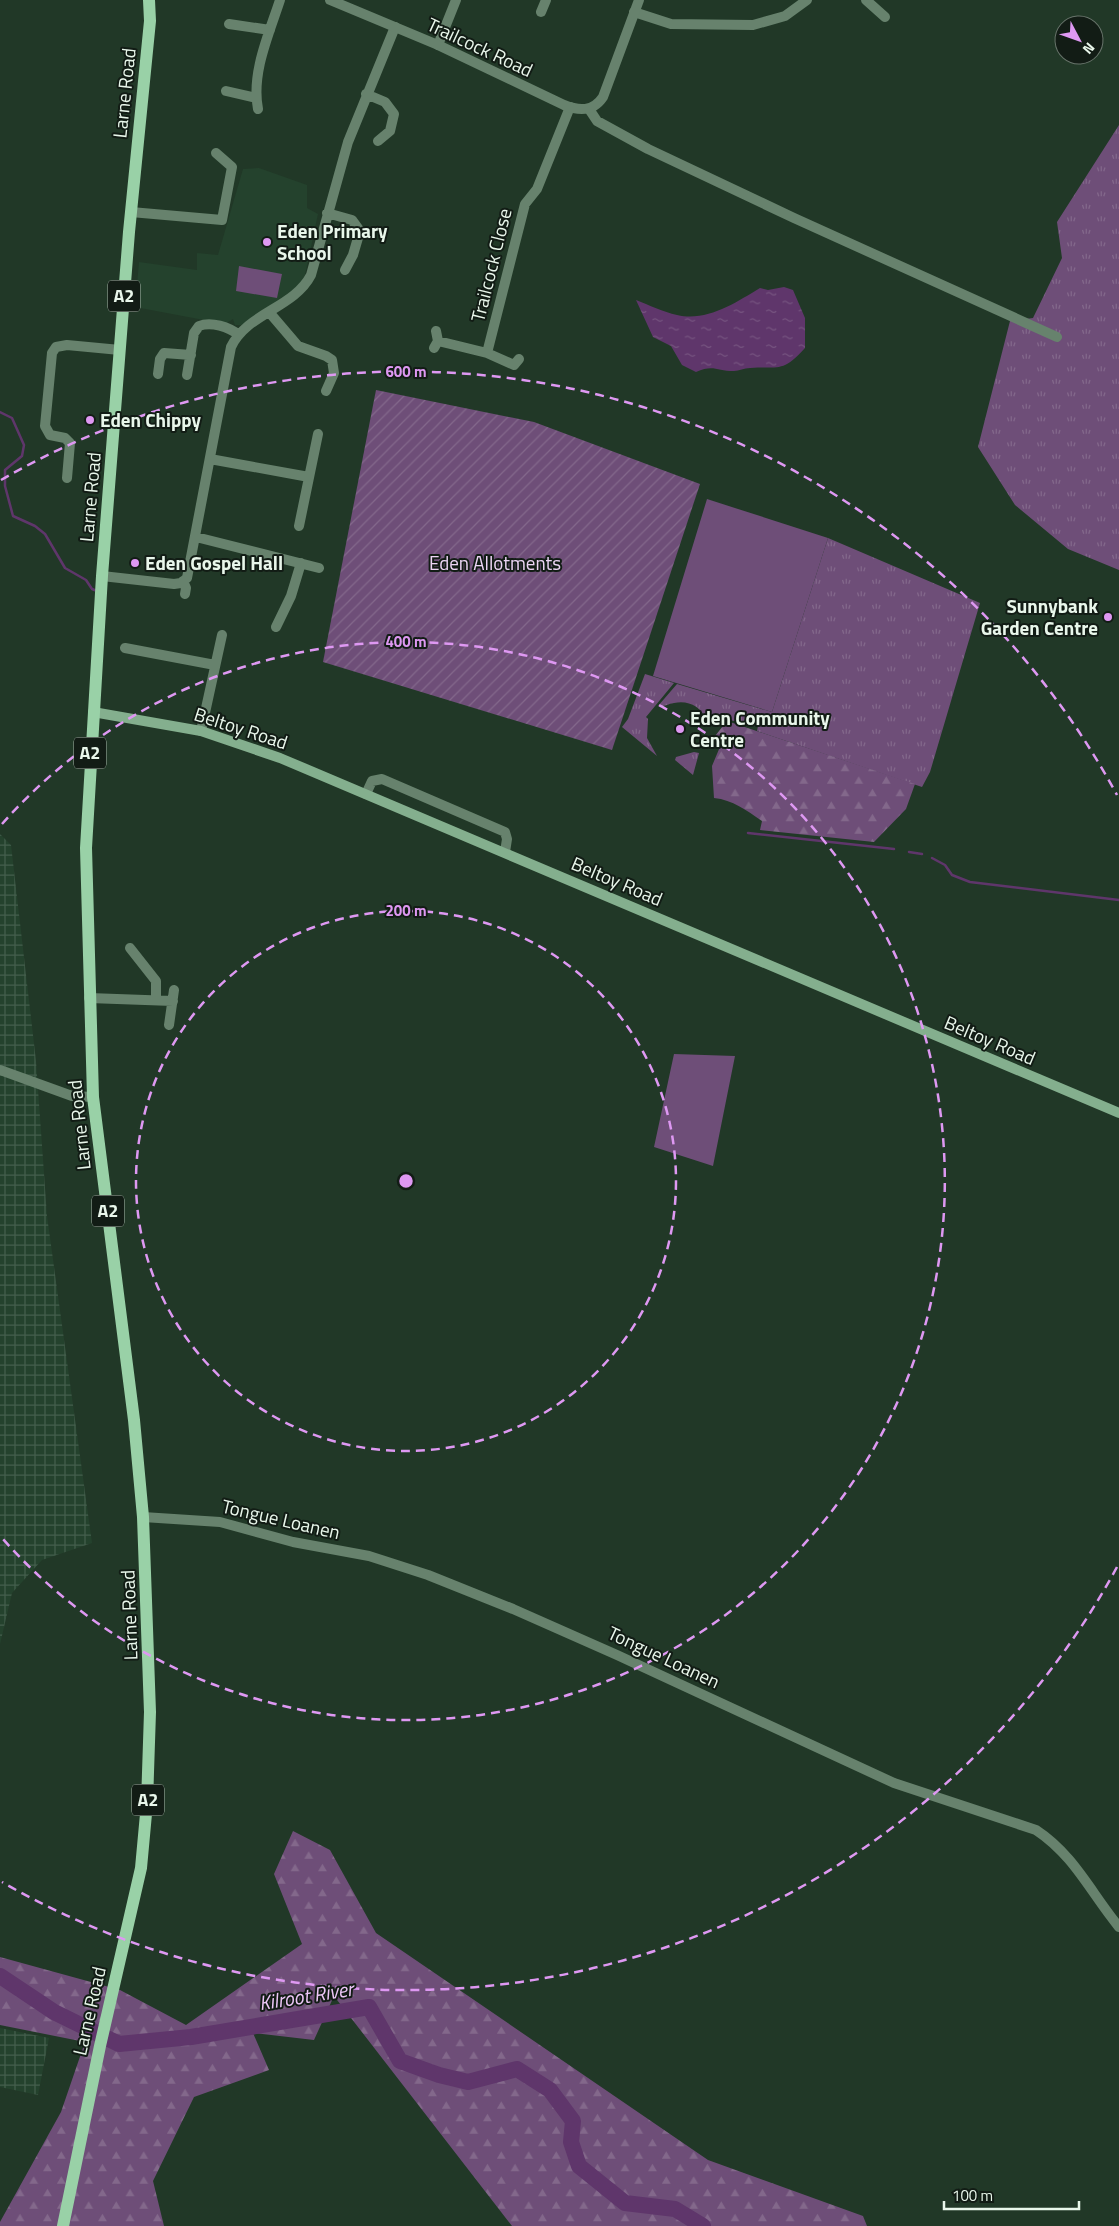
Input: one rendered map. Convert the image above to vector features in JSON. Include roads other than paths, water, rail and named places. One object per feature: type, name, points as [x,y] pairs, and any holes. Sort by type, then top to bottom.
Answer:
[{"type":"main road","name":"Larne Road","points":[[63,2226],[105,2023],[141,1868],[148,1803],[150,1712],[143,1517],[134,1420],[93,1097],[86,848],[92,712],[102,576],[131,212],[150,21],[149,0]]},
{"type":"main road","name":"Beltoy Road","points":[[92,712],[201,731],[280,758],[1119,1113]]},
{"type":"street","points":[[226,91],[257,103],[259,68],[280,0]]},
{"type":"street","name":"Trailcock Road","points":[[330,0],[438,45],[570,107],[589,109]]},
{"type":"street","points":[[438,45],[456,0]]},
{"type":"street","points":[[541,12],[546,0]]},
{"type":"street","points":[[639,0],[602,97],[595,106],[589,109],[596,121],[648,150],[1056,337]]},
{"type":"street","points":[[634,12],[671,24],[753,24],[770,22],[785,16],[807,0]]},
{"type":"street","points":[[866,0],[885,17]]},
{"type":"street","points":[[229,24],[270,30]]},
{"type":"street","points":[[102,576],[174,584],[183,581],[189,573],[229,352],[239,334],[299,291],[309,279],[348,142],[395,27]]},
{"type":"street","points":[[366,94],[385,102],[394,114],[390,131],[378,141]]},
{"type":"street","name":"Trailcock Close","points":[[487,352],[525,204],[537,189],[570,107]]},
{"type":"street","points":[[131,212],[222,220],[232,167],[216,153]]},
{"type":"street","points":[[327,212],[349,219],[358,226],[359,240],[345,270]]},
{"type":"street","points":[[269,312],[285,334],[298,346],[332,360],[334,370],[326,391]]},
{"type":"street","points":[[188,375],[194,333],[202,324],[230,329],[239,334]]},
{"type":"street","name":"Trailcock Close","points":[[436,340],[487,352],[515,365]]},
{"type":"street","points":[[67,478],[70,442],[65,438],[50,435],[45,426],[52,353],[56,348],[67,345],[120,350]]},
{"type":"street","points":[[158,374],[160,359],[164,353],[190,355]]},
{"type":"street","points":[[300,526],[318,434]]},
{"type":"street","points":[[210,459],[309,477]]},
{"type":"street","points":[[196,537],[319,568]]},
{"type":"street","points":[[276,627],[291,596],[302,563]]},
{"type":"street","points":[[183,581],[186,588],[185,594]]},
{"type":"street","points":[[201,731],[222,635]]},
{"type":"street","points":[[124,648],[215,665]]},
{"type":"street","points":[[366,794],[372,781],[382,779],[505,832],[508,839],[505,852]]},
{"type":"street","points":[[130,948],[156,980],[156,999]]},
{"type":"street","points":[[169,1025],[174,990]]},
{"type":"street","points":[[89,998],[172,1001]]},
{"type":"street","points":[[0,1070],[72,1096],[93,1097]]},
{"type":"street","name":"Tongue Loanen","points":[[143,1517],[220,1522],[294,1542],[369,1556],[513,1608],[894,1784],[1036,1830],[1055,1843],[1074,1864],[1119,1927]]},
{"type":"water","points":[[784,287],[793,290],[805,318],[805,348],[791,361],[780,367],[748,368],[736,371],[707,368],[696,372],[682,365],[671,346],[653,337],[636,300],[672,314],[699,316],[720,310],[760,288],[768,290]]},
{"type":"waterway","points":[[0,412],[12,418],[24,445],[22,456],[5,470],[5,486],[13,516],[35,526],[45,534],[65,568],[86,580],[92,589],[97,591]]},
{"type":"waterway","points":[[748,833],[894,849]]},
{"type":"waterway","points":[[909,852],[922,854]]},
{"type":"waterway","points":[[932,858],[945,865],[952,875],[970,882],[1119,900]]},
{"type":"waterway","name":"Kilroot River","points":[[0,1976],[54,2012],[119,2044],[191,2037],[369,2007],[400,2061],[439,2075],[468,2082],[517,2069],[550,2090],[573,2121],[571,2142],[579,2166],[625,2203],[675,2209],[703,2226]]},
{"type":"place","name":"Eden Primary School","points":[[267,242]]},
{"type":"place","name":"Eden Chippy","points":[[90,420]]},
{"type":"place","name":"Eden Gospel Hall","points":[[135,563]]},
{"type":"place","name":"Sunnybank Garden Centre","points":[[1108,617]]},
{"type":"place","name":"Eden Community Centre","points":[[680,729]]},
{"type":"park label","name":"Eden Allotments","points":[[495,563]]}]
